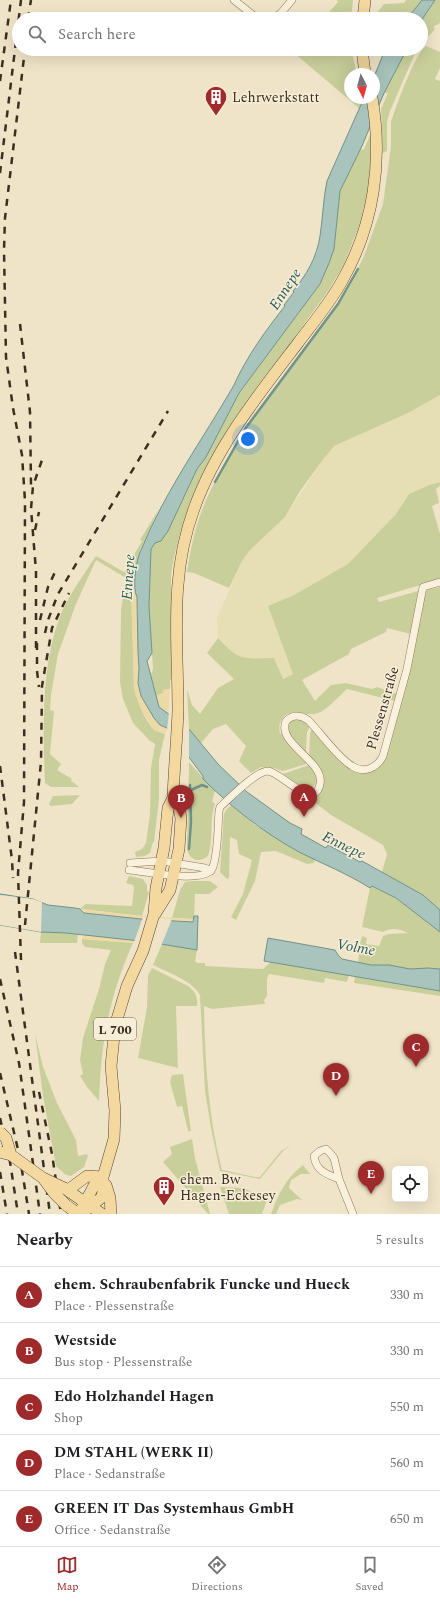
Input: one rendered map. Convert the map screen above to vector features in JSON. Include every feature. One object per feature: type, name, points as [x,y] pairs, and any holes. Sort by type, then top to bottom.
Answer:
[{"type":"main road","points":[[363,12],[365,0]]},
{"type":"main road","points":[[363,56],[364,68]]},
{"type":"main road","name":"L 700","points":[[80,1214],[88,1204],[101,1198],[103,1192],[103,1176],[114,1139],[115,1111],[112,1066],[115,1026],[127,986],[143,951],[154,914],[156,888],[162,861],[168,808],[173,798],[178,712],[177,582],[186,530],[194,507],[214,466],[247,411],[334,295],[359,246],[368,219],[376,180],[377,148],[373,104]]},
{"type":"main road","name":"L 700","points":[[154,914],[170,890],[179,849],[181,818],[179,808],[173,798]]},
{"type":"main road","points":[[0,1132],[6,1138],[11,1155]]},
{"type":"main road","points":[[0,1152],[11,1155],[43,1178],[66,1189],[102,1214]]},
{"type":"main road","points":[[66,1189],[87,1176],[103,1176],[110,1198],[111,1214]]},
{"type":"main road","points":[[43,1178],[54,1193],[66,1205],[80,1214]]},
{"type":"street","points":[[234,0],[249,12]]},
{"type":"street","points":[[283,12],[292,0]]},
{"type":"street","name":"Plessenstraße","points":[[211,871],[215,857],[219,811],[227,801],[259,773],[270,771],[277,774],[308,795],[317,791],[320,780],[316,769],[291,741],[286,732],[286,721],[293,716],[303,717],[308,720],[353,767],[367,770],[376,766],[383,756],[407,669],[423,587],[440,582]]},
{"type":"street","points":[[162,861],[205,868],[211,871],[202,876],[174,876],[130,866],[162,861]]},
{"type":"street","points":[[339,1179],[353,1214]]},
{"type":"shaded area","points":[[440,395],[440,482],[409,494],[396,514],[348,564],[294,595],[268,606],[293,674],[283,679],[274,658],[243,658],[231,652],[218,638],[217,618],[242,561],[250,550],[285,517],[322,461],[334,446],[408,413]]},
{"type":"green space","points":[[337,0],[353,0],[352,12],[329,12],[338,2]]},
{"type":"green space","points":[[406,0],[422,0],[413,12],[378,12],[384,4],[404,3]]},
{"type":"green space","points":[[435,0],[440,0],[440,23],[434,26],[435,29],[428,37],[428,12]]},
{"type":"green space","points":[[428,47],[440,52],[440,68],[435,79],[440,81],[440,395],[408,413],[334,446],[300,491],[285,517],[250,550],[242,561],[229,588],[194,573],[187,572],[192,542],[201,513],[210,491],[222,469],[263,405],[336,308],[359,269],[358,268],[364,256],[383,204],[391,146],[391,121],[418,56],[428,56]]},
{"type":"green space","points":[[298,56],[353,56],[356,68],[344,68],[344,95]]},
{"type":"green space","points":[[403,56],[414,56],[390,111],[387,122],[387,151],[383,153],[381,109],[388,93],[384,93]]},
{"type":"green space","points":[[354,104],[361,104],[359,108]]},
{"type":"green space","points":[[370,135],[371,168],[366,207],[364,206],[360,224],[343,266],[328,291],[240,412],[214,452],[193,495],[173,560],[171,580],[170,689],[163,690],[163,693],[156,696],[151,675],[153,669],[149,606],[151,549],[180,504],[197,469],[206,457],[239,393],[320,284],[334,249],[340,191],[362,146],[361,150],[364,149]]},
{"type":"green space","points":[[440,482],[440,486],[436,489],[439,503],[432,506],[440,534],[440,579],[377,598],[379,602],[418,591],[411,634],[387,628],[386,632],[351,649],[349,654],[302,680],[315,701],[331,685],[346,683],[372,689],[377,687],[397,694],[395,701],[347,689],[329,706],[318,713],[293,713],[284,716],[280,722],[280,733],[306,760],[306,764],[283,771],[274,768],[261,767],[251,773],[239,761],[246,746],[226,724],[213,729],[201,743],[189,729],[187,689],[192,705],[200,714],[218,688],[234,679],[207,653],[218,638],[225,646],[237,655],[248,658],[274,658],[283,679],[293,674],[268,606],[294,595],[348,564],[396,514],[409,494]]},
{"type":"green space","points":[[159,509],[140,550],[136,567],[136,584],[131,582],[134,688],[139,705],[149,724],[156,731],[165,734],[159,760],[159,799],[154,842],[150,853],[145,856],[136,857],[135,852],[142,849],[146,843],[150,814],[151,768],[155,744],[149,740],[133,723],[123,699],[120,682],[121,610],[126,578],[96,560],[76,604],[58,654],[51,695],[50,710],[54,711],[50,754],[61,764],[57,770],[72,779],[71,781],[79,787],[51,787],[45,783],[44,700],[53,638],[62,611],[71,595],[96,556],[124,572],[142,541],[140,540]]},
{"type":"green space","points":[[440,587],[440,910],[423,895],[382,872],[387,854],[383,845],[331,815],[313,801],[321,787],[323,777],[309,756],[310,733],[312,729],[361,772],[382,765],[394,728],[424,591]]},
{"type":"green space","points":[[295,719],[303,720],[310,726],[307,732],[306,753],[296,743],[289,732],[289,722]]},
{"type":"green space","points":[[189,762],[215,791],[212,801],[215,804],[212,817],[209,852],[207,857],[200,860],[195,860],[192,858],[187,850]]},
{"type":"green space","points":[[309,765],[316,772],[317,782],[312,788],[304,789],[283,775],[283,774]]},
{"type":"green space","points":[[80,795],[72,804],[51,806],[49,804],[53,796]]},
{"type":"green space","points":[[231,805],[255,825],[315,860],[314,863],[307,864],[276,851],[261,852],[255,881],[236,920],[231,917],[243,894],[252,860],[239,854],[237,840],[230,837],[229,878],[227,879],[220,872],[224,814]]},
{"type":"green space","points":[[129,876],[143,879],[147,885],[147,891],[149,892],[142,916],[80,909],[86,904],[132,906],[134,888],[133,885],[126,883]]},
{"type":"green space","points":[[210,881],[218,887],[209,894],[195,894],[194,919],[172,918],[180,890],[185,882]]},
{"type":"green space","points":[[371,886],[396,898],[440,932],[440,969],[410,969],[389,965],[358,963],[358,953],[362,936],[367,938],[366,944],[379,946],[383,936],[388,934],[408,933],[396,929],[389,929],[383,932],[362,927]]},
{"type":"green space","points":[[41,932],[78,934],[77,943],[40,943]]},
{"type":"green space","points":[[82,939],[133,943],[112,1001],[104,1039],[99,1101],[80,1076],[83,1074],[80,1060],[83,1038],[99,989],[105,964],[111,950],[85,947],[82,943]]},
{"type":"green space","points":[[162,944],[197,950],[195,961],[197,963],[205,963],[205,966],[263,969],[271,962],[349,975],[347,982],[325,978],[324,983],[269,974],[267,979],[267,996],[264,1000],[265,1004],[212,1009],[204,1006],[205,1047],[210,1109],[222,1170],[260,1177],[281,1151],[291,1145],[283,1151],[260,1179],[220,1171],[205,1091],[200,995],[192,985],[186,981],[153,965]]},
{"type":"green space","points":[[152,968],[188,986],[194,992],[196,997],[197,1006],[176,1006],[178,1068],[138,1058],[147,1007],[148,975]]},
{"type":"green space","points":[[355,976],[440,991],[440,996],[354,983]]},
{"type":"green space","points":[[35,1034],[43,1067],[57,1103],[76,1140],[78,1156],[87,1154],[88,1156],[84,1167],[71,1176],[66,1175],[56,1166],[43,1096]]},
{"type":"green space","points":[[183,1074],[191,1131],[188,1131],[182,1106],[177,1107],[170,1082],[172,1075]]},
{"type":"green space","points":[[192,1139],[195,1158],[210,1214],[208,1214],[163,1162],[172,1154],[170,1147]]},
{"type":"green space","points":[[303,1165],[310,1174],[301,1174],[291,1180],[289,1188],[302,1200],[297,1199],[280,1205],[276,1214],[271,1214],[283,1187],[292,1175]]},
{"type":"green space","points":[[220,1187],[244,1188],[267,1200],[262,1214],[229,1214]]},
{"type":"sand","points":[[136,584],[134,589],[137,597],[138,683],[141,696],[154,718],[160,725],[167,728],[166,734],[164,732],[155,731],[151,726],[140,705],[134,688],[131,586]]},
{"type":"sand","points":[[170,689],[168,714],[159,707],[156,696],[163,693],[163,690]]},
{"type":"sand","points":[[85,909],[130,915],[194,919],[194,921],[141,919],[84,913]]},
{"type":"sand","points":[[83,935],[135,940],[133,943],[82,939]]},
{"type":"water","points":[[422,0],[435,0],[427,12],[413,12]]},
{"type":"water","points":[[382,56],[403,56],[380,103],[380,68],[378,68]]},
{"type":"water","points":[[361,104],[379,104],[362,146],[340,191],[334,249],[320,284],[239,393],[206,457],[197,469],[168,531],[161,541],[155,543],[151,549],[149,606],[152,653],[147,661],[159,707],[189,729],[218,764],[247,792],[290,823],[302,829],[301,834],[326,848],[328,845],[360,862],[362,861],[423,895],[440,910],[440,932],[396,898],[372,886],[370,888],[299,852],[260,828],[237,810],[203,779],[203,776],[167,728],[160,725],[154,718],[141,696],[138,683],[137,597],[135,581],[139,555],[161,507],[245,364],[264,334],[285,306],[284,305],[310,266],[319,244],[327,181]]},
{"type":"water","points":[[0,894],[33,899],[48,905],[80,909],[84,913],[141,919],[193,922],[194,916],[198,916],[197,950],[149,942],[66,933],[41,932],[0,925]]},
{"type":"water","points":[[268,938],[335,950],[342,959],[371,965],[389,965],[410,969],[440,969],[440,991],[264,961]]},
{"type":"pier","points":[[169,712],[189,726],[189,761],[167,730]]},
{"type":"pier","points":[[0,895],[33,899],[42,902],[41,932],[0,925]]},
{"type":"pier","points":[[143,917],[172,919],[161,946],[134,942]]},
{"type":"waterway","points":[[215,482],[245,429],[338,304],[358,269]]},
{"type":"waterway","points":[[189,849],[191,822],[190,785]]},
{"type":"waterway","points":[[191,790],[202,785],[207,787]]},
{"type":"railway","points":[[0,81],[11,0]]},
{"type":"railway","points":[[20,12],[21,0]]},
{"type":"railway","points":[[29,12],[31,0]]},
{"type":"railway","points":[[0,173],[14,56]]},
{"type":"railway","points":[[21,960],[18,873],[24,802],[25,501],[22,455],[13,408],[6,357],[4,250],[5,218],[24,56]]},
{"type":"railway","points":[[20,324],[30,412],[31,485]]},
{"type":"railway","points":[[45,633],[48,620],[58,594],[168,411]]},
{"type":"railway","points":[[36,648],[36,571],[31,509],[33,486],[42,460]]},
{"type":"railway","points":[[35,530],[39,512]]},
{"type":"railway","points":[[40,620],[48,587],[56,570]]},
{"type":"railway","points":[[25,925],[41,762],[42,686],[52,628],[69,593]]},
{"type":"railway","points":[[37,643],[37,671],[39,687]]},
{"type":"railway","points":[[0,766],[13,878]]},
{"type":"railway","points":[[15,952],[50,1214]]},
{"type":"railway","points":[[0,979],[19,1063],[40,1214]]},
{"type":"railway","points":[[0,1073],[20,1158],[29,1214]]},
{"type":"railway","points":[[39,1092],[52,1154],[61,1214]]},
{"type":"railway","points":[[0,1118],[10,1162],[18,1214]]},
{"type":"railway","points":[[0,1172],[7,1214]]},
{"type":"place","name":"Lehrwerkstatt","points":[[216,116]]},
{"type":"place","name":"ehem. Schraubenfabrik Funcke und Hueck","points":[[304,817]]},
{"type":"place","name":"Westside","points":[[181,818]]},
{"type":"place","name":"Edo Holzhandel Hagen","points":[[416,1067]]},
{"type":"place","name":"DM STAHL (WERK II)","points":[[336,1096]]},
{"type":"place","name":"GREEN IT Das Systemhaus GmbH","points":[[371,1194]]},
{"type":"place","name":"ehem. Bw Hagen-Eckesey","points":[[164,1206]]},
{"type":"water label","name":"Ennepe","points":[[285,289]]},
{"type":"water label","name":"Ennepe","points":[[128,577]]},
{"type":"water label","name":"Ennepe","points":[[344,845]]},
{"type":"water label","name":"Volme","points":[[356,947]]}]
